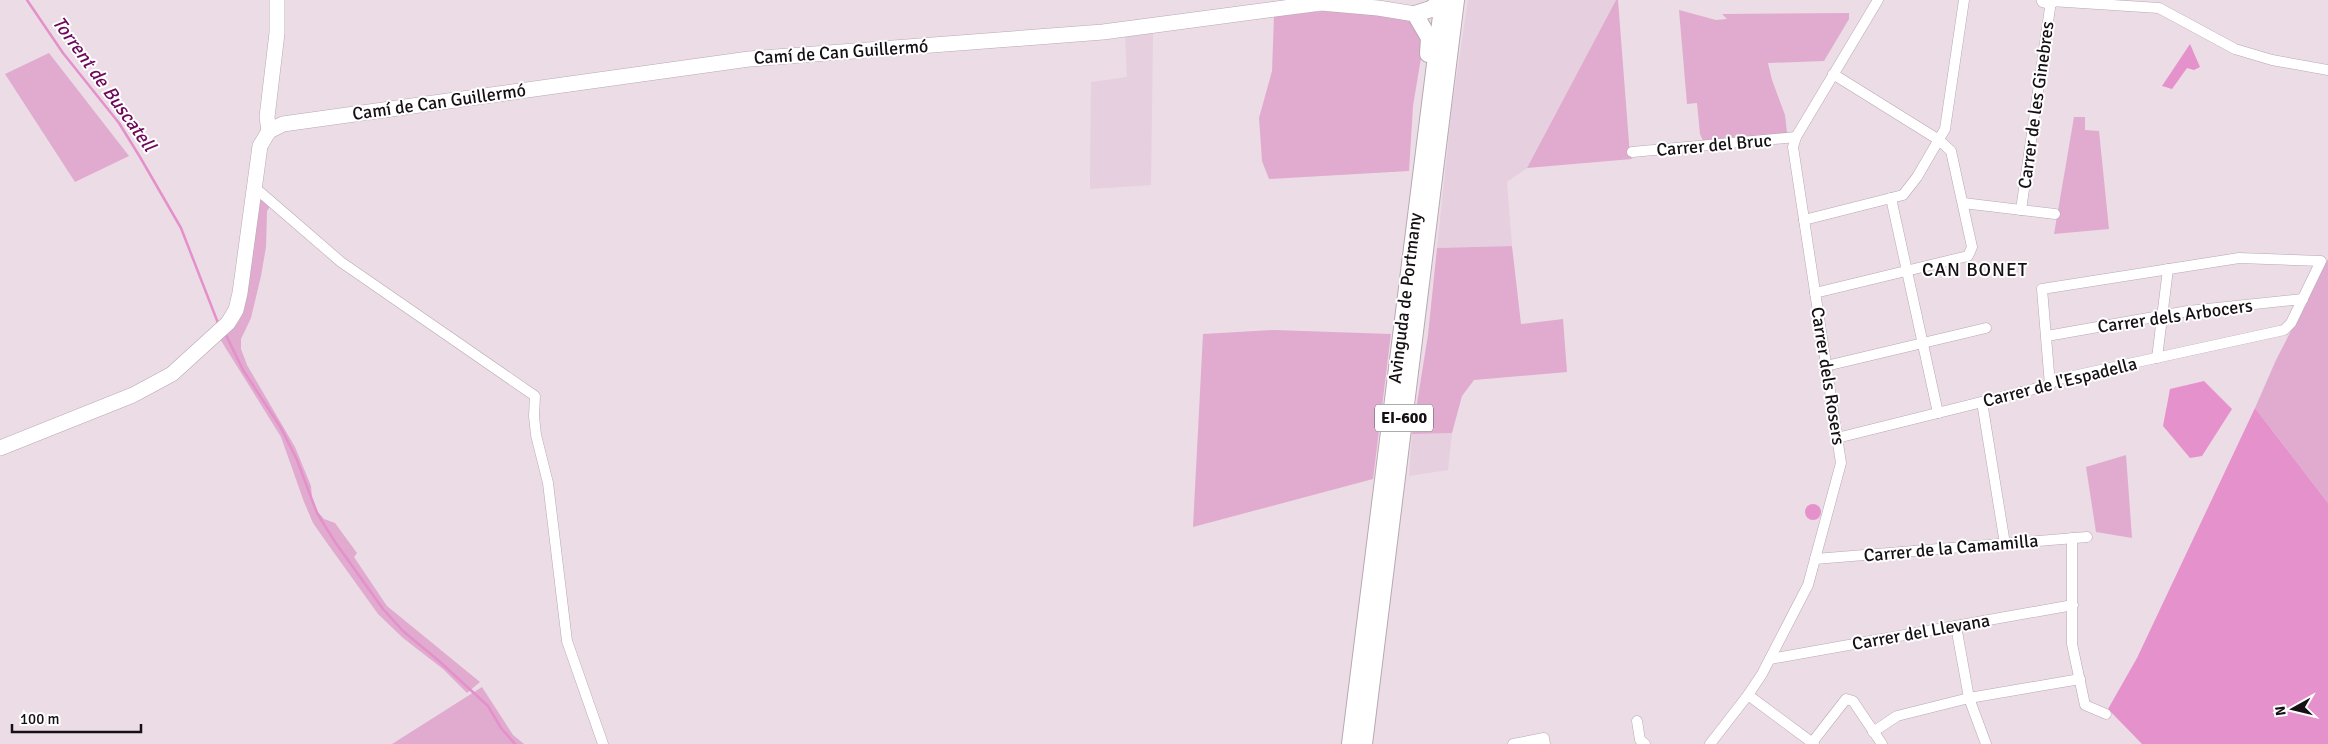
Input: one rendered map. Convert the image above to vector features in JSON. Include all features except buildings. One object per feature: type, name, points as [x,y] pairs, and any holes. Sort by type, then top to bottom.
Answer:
[{"type":"main road","points":[[1421,175],[1418,144],[1429,38],[1415,14],[1431,9],[1442,0]]},
{"type":"main road","name":"Avinguda de Portmany","points":[[1350,744],[1442,0]]},
{"type":"main road","name":"Avinguda de Portmany","points":[[1364,744],[1456,0]]},
{"type":"street","points":[[0,448],[133,395],[172,374],[228,323],[236,310],[240,293],[253,186],[260,146],[269,131],[266,117],[277,34],[277,0]]},
{"type":"street","name":"Carrer dels Rosers","points":[[1710,744],[1748,695],[1770,659],[1808,585],[1841,463],[1792,147],[1796,137],[1878,0]]},
{"type":"street","points":[[1804,220],[1903,195],[1917,178],[1945,129],[1964,0]]},
{"type":"street","points":[[2047,0],[2125,2],[2159,8],[2236,49],[2272,60],[2328,70]]},
{"type":"street","name":"Carrer de les Ginebres","points":[[2021,210],[2047,0]]},
{"type":"street","name":"Camí de Can Guillermó","points":[[269,131],[283,124],[749,59],[1094,33],[1321,3],[1378,8],[1415,14]]},
{"type":"street","points":[[1815,293],[1968,256],[1972,248],[1951,151],[1939,140],[1833,74]]},
{"type":"street","name":"Carrer del Bruc","points":[[1632,152],[1796,137]]},
{"type":"street","points":[[253,186],[342,262],[535,396],[534,416],[536,435],[548,483],[567,642],[603,744]]},
{"type":"street","points":[[1891,198],[1938,413]]},
{"type":"street","points":[[1963,202],[2055,214]]},
{"type":"street","points":[[2050,385],[2042,290],[2239,258],[2321,261],[2303,299]]},
{"type":"street","points":[[2157,358],[2168,269]]},
{"type":"street","name":"Carrer dels Arbocers","points":[[2047,336],[2162,315],[2303,299]]},
{"type":"street","name":"Carrer de l'Espadella","points":[[1837,438],[2050,385],[2055,380],[2284,330],[2291,323],[2303,299]]},
{"type":"street","points":[[1826,366],[1986,328]]},
{"type":"street","points":[[1982,402],[2005,544]]},
{"type":"street","name":"Carrer de la Camamilla","points":[[1815,559],[2087,537]]},
{"type":"street","points":[[2072,538],[2072,644],[2085,705],[2106,714]]},
{"type":"street","name":"Carrer del Llevana","points":[[1770,659],[2073,605]]},
{"type":"street","points":[[1956,626],[1970,698],[1986,744]]},
{"type":"street","points":[[1873,732],[1897,716],[1970,698],[2080,679]]},
{"type":"street","points":[[1748,695],[1813,743],[1846,699],[1853,701],[1882,744]]},
{"type":"street","points":[[1637,721],[1640,740],[1645,744]]},
{"type":"street","points":[[1513,744],[1545,741]]},
{"type":"shaded area","points":[[1468,0],[1616,0],[1527,168],[1507,182],[1512,246],[1437,248],[1452,107]]},
{"type":"shaded area","points":[[1616,0],[1618,0],[1630,156],[1632,159],[1527,168]]},
{"type":"shaded area","points":[[1679,10],[1716,20],[1727,19],[1722,14],[1849,13],[1849,19],[1824,61],[1768,63],[1785,115],[1788,141],[1706,148],[1700,134],[1697,103],[1687,104]]},
{"type":"shaded area","points":[[1323,11],[1367,13],[1411,21],[1419,33],[1423,46],[1413,106],[1409,171],[1269,179],[1262,161],[1259,118],[1272,71],[1274,16]]},
{"type":"shaded area","points":[[1153,33],[1151,185],[1090,189],[1091,82],[1127,77],[1125,36]]},
{"type":"shaded area","points":[[2190,44],[2200,67],[2194,70],[2187,68],[2172,89],[2162,86]]},
{"type":"shaded area","points":[[49,53],[129,156],[75,182],[5,74]]},
{"type":"shaded area","points":[[2074,117],[2085,117],[2085,130],[2099,131],[2109,229],[2054,234]]},
{"type":"shaded area","points":[[264,200],[271,205],[267,211],[266,247],[251,318],[241,339],[241,349],[247,365],[295,447],[311,486],[312,498],[318,512],[324,519],[335,523],[357,553],[354,557],[387,606],[480,682],[467,693],[443,669],[403,638],[378,614],[313,523],[281,437],[220,339],[239,321],[244,306],[258,201]]},
{"type":"shaded area","points":[[1512,246],[1521,324],[1563,319],[1567,372],[1474,380],[1462,396],[1452,433],[1412,434],[1428,335],[1437,248]]},
{"type":"shaded area","points":[[2328,259],[2328,503],[2255,408],[2276,360]]},
{"type":"shaded area","points":[[1274,330],[1391,334],[1373,479],[1193,527],[1203,334]]},
{"type":"shaded area","points":[[2204,381],[2232,409],[2202,456],[2190,458],[2163,426],[2170,389]]},
{"type":"shaded area","points":[[2255,408],[2328,503],[2328,744],[2142,744],[2108,709],[2137,658]]},
{"type":"shaded area","points":[[1452,433],[1448,470],[1409,476],[1412,434]]},
{"type":"shaded area","points":[[2126,455],[2132,538],[2096,532],[2086,467]]},
{"type":"shaded area","points":[[1813,504],[1819,506],[1821,512],[1819,518],[1813,520],[1807,518],[1805,512],[1807,506]]},
{"type":"shaded area","points":[[482,687],[513,735],[524,744],[392,744]]},
{"type":"waterway","name":"Torrent de Buscatell","points":[[27,0],[63,53],[119,123],[140,157],[181,228],[218,323]]},
{"type":"waterway","name":"Torrent de Buscatell","points":[[226,335],[243,370],[281,428],[297,460],[317,513],[335,542],[383,609],[403,631],[488,706],[501,728],[515,744]]},
{"type":"district","name":"CAN BONET","points":[[1975,270]]}]
